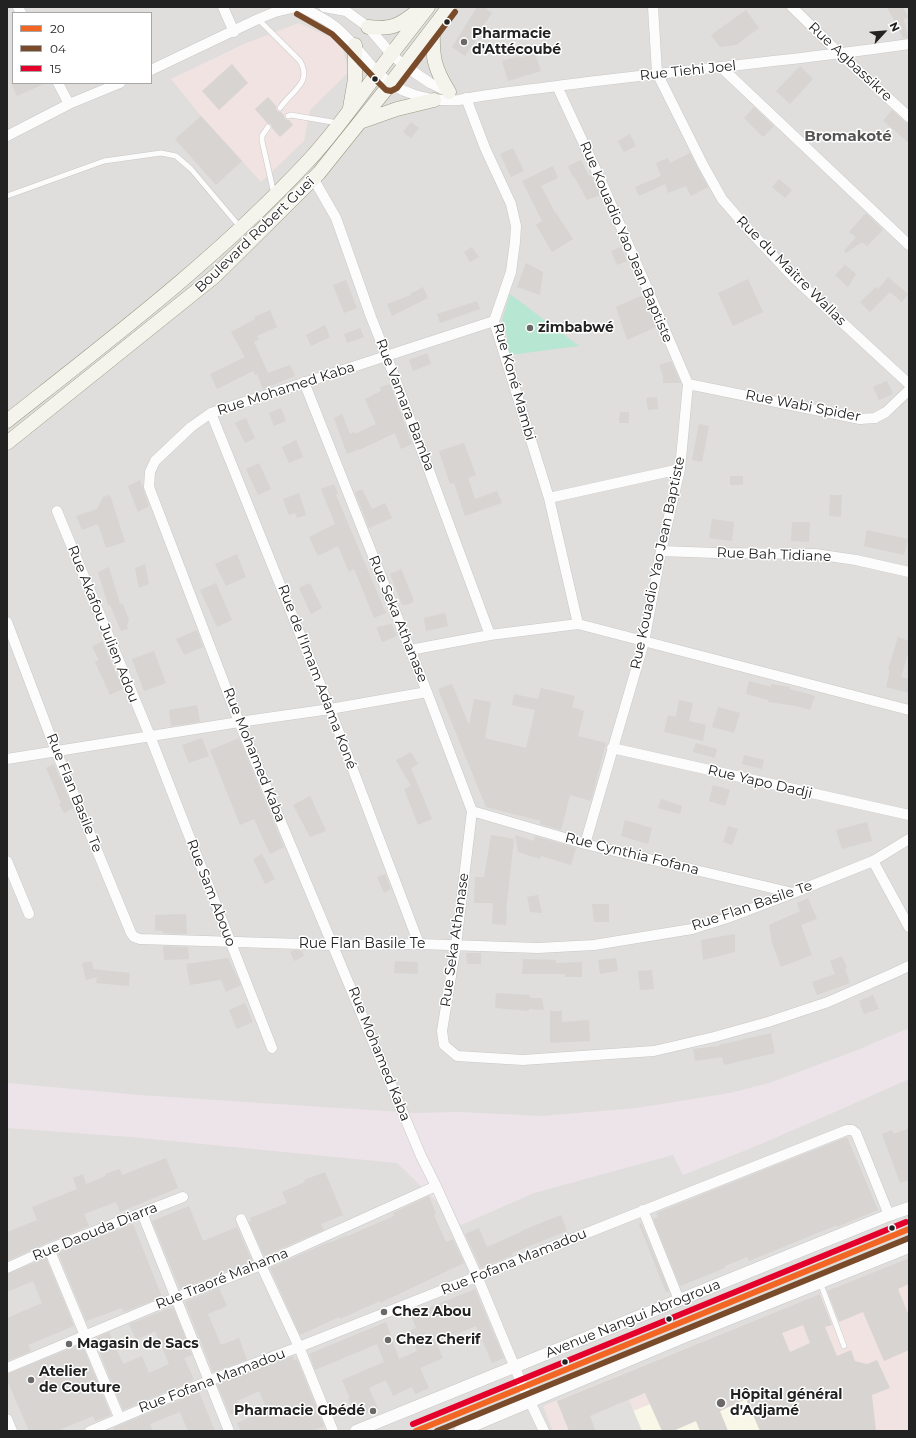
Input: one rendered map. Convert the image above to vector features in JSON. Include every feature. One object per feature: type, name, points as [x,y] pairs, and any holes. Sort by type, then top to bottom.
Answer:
[{"type":"main road","points":[[368,27],[386,29],[403,22],[422,7]]},
{"type":"main road","name":"Boulevard Robert Gueï","points":[[7,443],[215,276],[313,178],[378,73],[428,7]]},
{"type":"main road","name":"Boulevard Robert Gueï","points":[[7,421],[134,321],[205,260],[275,195],[350,120],[391,84],[449,7]]},
{"type":"main road","points":[[433,28],[433,57],[440,78],[449,92]]},
{"type":"main road","points":[[355,45],[355,78],[350,120],[434,100]]},
{"type":"street","points":[[223,7],[234,32]]},
{"type":"street","points":[[152,70],[234,32],[258,19],[275,12],[296,7]]},
{"type":"street","name":"Rue Tiehi Joel","points":[[301,7],[332,24],[355,45],[378,73],[391,84],[434,100],[452,100],[656,73],[722,68],[909,44]]},
{"type":"street","points":[[324,7],[345,9],[368,27],[392,55],[405,66],[430,83],[466,98]]},
{"type":"street","name":"Rue du Maitre Wallas","points":[[653,7],[656,73],[703,165],[722,198],[748,229],[794,278],[909,384]]},
{"type":"street","name":"Rue Agbassikre","points":[[792,7],[840,54],[909,117]]},
{"type":"street","points":[[722,68],[909,245]]},
{"type":"street","points":[[59,84],[69,104]]},
{"type":"street","points":[[7,136],[69,104],[118,84]]},
{"type":"street","name":"Rue Kouadio Yao Jean Baptiste","points":[[557,86],[602,183],[688,384],[680,469],[661,551],[644,642],[585,844]]},
{"type":"street","name":"Rue Koné Mambi","points":[[466,98],[511,204],[516,226],[511,272],[494,321],[550,498],[578,624]]},
{"type":"street","name":"Rue Vamara Bamba","points":[[313,178],[336,218],[368,310],[387,356],[490,635]]},
{"type":"street","name":"Rue Mohamed Kaba","points":[[494,321],[211,413],[191,427],[155,461],[150,472],[149,488],[239,722],[421,1156],[477,1276],[516,1366],[523,1387],[544,1431]]},
{"type":"street","name":"Rue Seka Athanase","points":[[304,382],[427,692],[472,811],[456,945],[442,1031],[444,1045],[457,1056],[522,1060],[654,1051],[714,1037],[768,1022],[828,1002],[894,974],[909,966]]},
{"type":"street","name":"Rue Wabi Spider","points":[[688,384],[860,419],[875,418],[886,412],[909,390]]},
{"type":"street","name":"Rue de l'Imam Adama Koné","points":[[211,413],[330,709],[419,944]]},
{"type":"street","points":[[550,498],[680,469]]},
{"type":"street","name":"Rue Akafou Julien Adou","points":[[57,511],[150,736]]},
{"type":"street","name":"Rue Bah Tidiane","points":[[661,551],[815,554],[856,560],[909,572]]},
{"type":"street","name":"Rue Flan Basile Te","points":[[7,622],[56,751],[131,933],[134,937],[140,939],[333,944],[419,944],[538,948],[594,945],[692,928],[727,918],[873,861],[909,839]]},
{"type":"street","points":[[410,650],[490,635],[578,624],[909,710]]},
{"type":"street","points":[[7,759],[330,709],[427,692]]},
{"type":"street","name":"Rue Sam Abouo","points":[[150,736],[272,1048]]},
{"type":"street","name":"Rue Yapo Dadji","points":[[612,748],[909,815]]},
{"type":"street","name":"Rue Cynthia Fofana","points":[[472,811],[585,844],[793,893]]},
{"type":"street","points":[[7,861],[29,914]]},
{"type":"street","points":[[873,861],[909,927]]},
{"type":"street","name":"Rue Fofana Mamadou","points":[[90,1431],[208,1380],[300,1347],[847,1130],[852,1130],[856,1133],[889,1215]]},
{"type":"street","name":"Rue Traoré Mahama","points":[[7,1368],[175,1298],[261,1266],[436,1186]]},
{"type":"street","name":"Rue Daouda Diarra","points":[[7,1268],[183,1197]]},
{"type":"street","name":"Avenue Nangui Abrogroua","points":[[356,1431],[909,1208]]},
{"type":"street","points":[[643,1210],[679,1300]]},
{"type":"street","points":[[142,1213],[229,1431]]},
{"type":"street","points":[[241,1219],[261,1266],[300,1347],[333,1431]]},
{"type":"street","points":[[460,1431],[681,1338],[909,1247]]},
{"type":"street","points":[[49,1250],[119,1418]]},
{"type":"street","points":[[7,1419],[12,1431]]},
{"type":"lane","points":[[258,19],[300,61],[304,67],[305,74],[302,84],[280,108]]},
{"type":"lane","points":[[288,116],[292,115],[350,120]]},
{"type":"lane","points":[[268,127],[262,136],[262,141],[275,195]]},
{"type":"lane","points":[[7,196],[104,161],[161,153],[176,156],[191,169],[240,227]]},
{"type":"lane","name":"Avenue Nangui Abrogroua","points":[[416,1431],[909,1229]]},
{"type":"lane","points":[[820,1282],[844,1346]]},
{"type":"shaded area","points":[[7,7],[909,7],[909,1431],[7,1431]]},
{"type":"shaded area","points":[[299,23],[341,42],[349,72],[310,110],[304,141],[261,182],[201,116],[171,79],[246,43]]},
{"type":"shaded area","points":[[909,1028],[909,1079],[853,1104],[754,1147],[683,1175],[673,1155],[534,1193],[461,1225],[397,1163],[131,1137],[7,1128],[7,1083],[139,1095],[416,1113],[458,1112],[542,1116],[637,1108],[730,1093],[769,1083],[855,1051]]},
{"type":"shaded area","points":[[909,1258],[909,1431],[553,1431],[543,1406]]},
{"type":"shaded area","name":"Hôpital général d'Adjamé","points":[[770,1355],[801,1431],[590,1431],[589,1429]]},
{"type":"shaded area","points":[[629,1400],[642,1431],[596,1431],[590,1416]]},
{"type":"green space","name":"zimbabwé","points":[[510,294],[579,346],[505,355],[507,336],[502,320]]},
{"type":"building","points":[[477,7],[484,7],[492,13],[476,36],[478,37],[465,56],[452,47]]},
{"type":"building","points":[[887,7],[903,7],[908,17],[904,19],[908,38],[903,38]]},
{"type":"building","points":[[746,10],[759,28],[736,45],[720,47],[711,35]]},
{"type":"building","points":[[535,53],[541,71],[508,81],[502,61]]},
{"type":"building","points":[[232,64],[248,83],[219,110],[202,91]]},
{"type":"building","points":[[800,66],[813,79],[790,104],[776,91]]},
{"type":"building","points":[[11,83],[44,84],[17,96]]},
{"type":"building","points":[[268,97],[276,106],[277,111],[281,112],[285,119],[289,120],[293,125],[280,137],[272,128],[271,124],[267,123],[255,109]]},
{"type":"building","points":[[754,107],[774,126],[763,137],[744,118]]},
{"type":"building","points":[[892,110],[909,124],[909,143],[883,121]]},
{"type":"building","points":[[201,116],[242,161],[216,185],[175,139]]},
{"type":"building","points":[[411,122],[419,128],[411,138],[403,132]]},
{"type":"building","points":[[630,134],[636,146],[624,152],[618,141]]},
{"type":"building","points":[[513,148],[524,171],[511,177],[500,154]]},
{"type":"building","points":[[690,153],[708,187],[691,196],[686,186],[668,193],[665,184],[639,196],[635,187],[661,176],[656,163],[668,158],[670,163]]},
{"type":"building","points":[[581,160],[589,176],[591,175],[600,195],[587,200],[568,166]]},
{"type":"building","points":[[553,166],[558,178],[541,186],[555,213],[573,239],[552,252],[536,225],[542,221],[522,181]]},
{"type":"building","points":[[779,179],[792,190],[785,198],[772,187]]},
{"type":"building","points":[[866,213],[883,230],[867,246],[862,242],[846,253],[844,251],[856,237],[849,232]]},
{"type":"building","points":[[472,247],[479,257],[470,262],[464,252]]},
{"type":"building","points":[[621,247],[627,261],[617,265],[611,251]]},
{"type":"building","points":[[526,263],[543,272],[540,295],[517,287]]},
{"type":"building","points":[[845,265],[856,274],[848,287],[835,275]]},
{"type":"building","points":[[888,277],[908,294],[902,302],[890,292],[870,312],[860,302],[876,287],[878,289]]},
{"type":"building","points":[[748,279],[763,312],[733,326],[718,293]]},
{"type":"building","points":[[346,280],[357,308],[344,313],[333,285]]},
{"type":"building","points":[[423,287],[428,298],[392,316],[387,304],[411,295],[410,294]]},
{"type":"building","points":[[643,295],[656,327],[627,340],[616,307]]},
{"type":"building","points":[[477,301],[480,309],[440,323],[437,314]]},
{"type":"building","points":[[270,310],[277,327],[257,336],[259,339],[254,342],[268,373],[290,365],[295,376],[263,389],[257,374],[255,375],[253,371],[217,389],[210,374],[245,357],[231,332],[255,319],[254,317]]},
{"type":"building","points":[[325,325],[330,337],[311,346],[306,335]]},
{"type":"building","points":[[360,328],[364,337],[347,343],[344,334]]},
{"type":"building","points":[[427,353],[431,364],[413,371],[409,360]]},
{"type":"building","points":[[671,361],[681,383],[663,383],[663,376],[659,365]]},
{"type":"building","points":[[887,381],[893,394],[879,400],[873,387]]},
{"type":"building","points":[[390,384],[412,444],[401,449],[395,433],[347,454],[334,418],[342,414],[350,434],[354,432],[355,434],[376,424],[365,399],[381,391],[380,387]]},
{"type":"building","points":[[657,397],[658,409],[648,410],[646,398]]},
{"type":"building","points":[[281,408],[286,421],[274,426],[269,413]]},
{"type":"building","points":[[620,412],[629,412],[629,423],[619,423]]},
{"type":"building","points":[[246,418],[255,438],[245,443],[235,423]]},
{"type":"building","points":[[699,424],[709,426],[702,462],[692,460]]},
{"type":"building","points":[[296,440],[303,457],[289,463],[282,447]]},
{"type":"building","points":[[464,443],[476,475],[468,478],[475,499],[497,491],[502,503],[465,516],[454,483],[450,484],[439,451]]},
{"type":"building","points":[[259,463],[271,489],[258,495],[246,469]]},
{"type":"building","points":[[730,476],[743,476],[743,485],[730,485]]},
{"type":"building","points":[[140,480],[149,506],[138,512],[128,486]]},
{"type":"building","points":[[334,484],[338,494],[336,495],[386,613],[374,618],[354,569],[349,572],[338,546],[318,556],[309,537],[335,524],[321,489]]},
{"type":"building","points":[[362,489],[372,509],[385,503],[392,518],[369,528],[355,492]]},
{"type":"building","points":[[299,493],[306,515],[297,518],[295,513],[289,515],[283,499]]},
{"type":"building","points":[[110,495],[125,542],[106,548],[98,524],[82,530],[76,516],[97,509],[103,497]]},
{"type":"building","points":[[830,495],[842,495],[841,517],[829,516]]},
{"type":"building","points":[[712,519],[734,522],[732,541],[709,538]]},
{"type":"building","points":[[792,522],[810,522],[809,542],[791,541]]},
{"type":"building","points":[[867,530],[908,539],[904,555],[864,546]]},
{"type":"building","points":[[237,554],[246,577],[226,586],[215,564]]},
{"type":"building","points":[[145,564],[149,584],[139,588],[135,568]]},
{"type":"building","points":[[109,567],[120,604],[122,603],[129,619],[127,625],[128,629],[121,631],[110,605],[108,605],[98,572]]},
{"type":"building","points":[[401,569],[413,598],[413,602],[406,605],[402,605],[390,574]]},
{"type":"building","points":[[216,583],[232,620],[217,627],[200,590]]},
{"type":"building","points":[[310,583],[322,608],[311,614],[299,588]]},
{"type":"building","points":[[445,613],[448,626],[426,631],[424,618]]},
{"type":"building","points":[[392,624],[397,636],[382,642],[377,627]]},
{"type":"building","points":[[197,630],[203,647],[184,655],[176,639]]},
{"type":"building","points":[[898,637],[909,641],[909,650],[901,677],[909,679],[909,693],[886,687],[890,670],[888,670]]},
{"type":"building","points":[[102,641],[123,689],[110,695],[95,662],[99,660],[92,647]]},
{"type":"building","points":[[154,651],[166,683],[144,691],[132,659]]},
{"type":"building","points":[[749,681],[771,687],[771,684],[790,687],[790,689],[815,696],[810,710],[796,706],[768,702],[768,700],[746,694]]},
{"type":"building","points":[[452,684],[469,725],[474,699],[491,702],[485,738],[526,748],[535,710],[512,705],[514,694],[538,699],[541,688],[575,696],[572,707],[584,711],[578,736],[606,743],[591,801],[570,795],[561,830],[540,824],[541,821],[486,807],[438,689]]},
{"type":"building","points":[[679,700],[693,703],[689,721],[706,725],[703,741],[664,732],[668,715],[676,717]]},
{"type":"building","points":[[197,705],[200,722],[171,726],[169,710]]},
{"type":"building","points":[[718,707],[740,713],[734,733],[712,727]]},
{"type":"building","points":[[202,738],[209,756],[189,763],[182,745]]},
{"type":"building","points":[[239,738],[284,847],[270,854],[254,819],[240,825],[210,750]]},
{"type":"building","points":[[696,743],[717,749],[715,758],[693,752]]},
{"type":"building","points":[[411,752],[418,764],[411,768],[432,819],[418,825],[404,789],[411,786],[396,760]]},
{"type":"building","points":[[744,755],[764,760],[762,769],[742,764]]},
{"type":"building","points":[[54,764],[73,808],[64,813],[59,804],[61,803],[46,768]]},
{"type":"building","points":[[713,785],[730,790],[725,806],[709,801]]},
{"type":"building","points":[[310,796],[326,831],[310,837],[293,805]]},
{"type":"building","points":[[661,799],[682,806],[680,814],[658,808]]},
{"type":"building","points":[[625,820],[652,828],[648,844],[621,836]]},
{"type":"building","points":[[867,822],[872,841],[842,849],[836,830]]},
{"type":"building","points":[[728,826],[738,829],[732,845],[723,842]]},
{"type":"building","points":[[491,835],[514,839],[506,911],[506,925],[492,924],[493,903],[474,903],[475,877],[484,877]]},
{"type":"building","points":[[515,835],[534,841],[535,836],[576,848],[571,865],[541,856],[540,859],[518,852]]},
{"type":"building","points":[[262,854],[275,879],[265,884],[253,859]]},
{"type":"building","points":[[385,874],[391,889],[384,893],[377,877]]},
{"type":"building","points":[[538,895],[542,913],[530,912],[527,897]]},
{"type":"building","points":[[808,898],[817,919],[801,925],[812,955],[781,967],[772,943],[769,925],[800,911],[797,903]]},
{"type":"building","points":[[592,904],[609,904],[609,922],[594,922]]},
{"type":"building","points":[[186,914],[187,934],[163,933],[163,931],[155,931],[155,915]]},
{"type":"building","points":[[735,934],[735,952],[703,960],[701,940]]},
{"type":"building","points":[[163,946],[188,947],[189,959],[164,960]]},
{"type":"building","points":[[294,950],[302,951],[304,956],[294,961],[290,952]]},
{"type":"building","points":[[466,953],[481,953],[481,964],[467,964]]},
{"type":"building","points":[[842,956],[847,968],[845,969],[850,983],[817,995],[812,982],[835,974],[830,961]]},
{"type":"building","points":[[228,958],[241,985],[226,992],[221,980],[190,985],[186,964]]},
{"type":"building","points":[[616,958],[618,971],[600,974],[598,960]]},
{"type":"building","points":[[523,959],[556,960],[556,963],[582,962],[582,977],[565,977],[565,974],[522,974]]},
{"type":"building","points":[[92,961],[93,969],[130,973],[129,986],[96,983],[97,977],[86,980],[82,963]]},
{"type":"building","points":[[395,961],[418,962],[418,974],[394,973]]},
{"type":"building","points":[[652,970],[654,989],[640,990],[638,971]]},
{"type":"building","points":[[496,993],[530,995],[530,998],[542,998],[544,1010],[529,1009],[529,1011],[495,1008]]},
{"type":"building","points":[[873,995],[879,1009],[864,1014],[859,1001]]},
{"type":"building","points":[[245,1003],[253,1022],[237,1029],[229,1010]]},
{"type":"building","points":[[550,1011],[562,1011],[562,1022],[589,1020],[590,1041],[550,1043]]},
{"type":"building","points":[[771,1033],[775,1053],[724,1065],[722,1057],[695,1061],[693,1049],[719,1046]]},
{"type":"building","points":[[909,1128],[909,1180],[900,1183],[882,1134],[892,1130],[894,1134]]},
{"type":"building","points":[[847,1137],[878,1210],[749,1261],[747,1257],[725,1266],[725,1268],[680,1286],[653,1219],[658,1217],[656,1213]]},
{"type":"building","points":[[166,1158],[178,1188],[120,1212],[116,1202],[84,1214],[89,1226],[46,1243],[7,1261],[7,1232],[37,1220],[32,1207],[77,1189],[73,1178],[83,1174],[86,1184],[106,1176],[105,1174],[120,1169],[122,1175]]},
{"type":"building","points":[[325,1172],[343,1215],[321,1224],[324,1230],[264,1256],[249,1222],[251,1221],[250,1218],[287,1203],[282,1192],[305,1182],[304,1180]]},
{"type":"building","points":[[429,1196],[436,1214],[434,1215],[446,1242],[453,1239],[464,1263],[380,1303],[380,1301],[340,1319],[339,1317],[300,1335],[270,1268],[394,1216],[393,1213]]},
{"type":"building","points":[[189,1206],[203,1241],[237,1227],[252,1261],[180,1289],[152,1221]]},
{"type":"building","points":[[561,1215],[567,1231],[512,1253],[513,1255],[481,1268],[465,1234],[479,1228],[487,1247]]},
{"type":"building","points":[[641,1223],[669,1291],[666,1292],[639,1224]]},
{"type":"building","points":[[133,1224],[162,1297],[124,1312],[122,1308],[86,1321],[58,1253]]},
{"type":"building","points":[[46,1258],[74,1326],[28,1345],[31,1351],[7,1361],[7,1318],[42,1303],[33,1281],[7,1292],[7,1274]]},
{"type":"building","points":[[909,1258],[909,1284],[898,1289],[909,1316],[909,1350],[884,1361],[863,1312],[839,1322],[827,1291]]},
{"type":"building","points":[[219,1288],[227,1306],[208,1314],[221,1345],[239,1338],[247,1360],[213,1372],[185,1302]]},
{"type":"building","points":[[475,1289],[504,1358],[492,1363],[476,1326],[436,1343],[443,1358],[420,1368],[429,1388],[415,1394],[412,1387],[393,1396],[386,1380],[369,1388],[378,1409],[363,1415],[359,1405],[352,1408],[348,1399],[350,1398],[342,1380],[384,1362],[377,1344],[315,1370],[309,1354],[386,1322],[399,1359],[417,1351],[409,1331],[416,1328],[411,1315]]},
{"type":"building","points":[[820,1294],[832,1325],[825,1327],[837,1356],[851,1350],[855,1361],[867,1364],[877,1360],[890,1388],[872,1395],[876,1431],[760,1431],[746,1399],[720,1411],[728,1431],[700,1431],[696,1421],[673,1431],[662,1431],[645,1393],[590,1416],[596,1431],[569,1431],[557,1401]],"holes":[[[803,1325],[810,1343],[790,1352],[782,1333]]]},
{"type":"building","points":[[173,1307],[192,1355],[184,1358],[194,1380],[123,1410],[94,1339],[109,1332],[123,1364],[142,1356],[149,1373],[169,1364],[155,1331],[136,1340],[129,1324]]},
{"type":"building","points":[[82,1344],[111,1415],[95,1421],[93,1416],[57,1431],[29,1431],[7,1380],[7,1374]]},
{"type":"building","points":[[293,1356],[294,1361],[297,1359],[324,1426],[313,1431],[241,1431],[237,1423],[267,1410],[259,1391],[237,1401],[242,1410],[230,1415],[217,1384]]},
{"type":"building","points":[[199,1392],[215,1431],[188,1431],[180,1412],[150,1424],[153,1431],[115,1431],[113,1428]]},
{"type":"transit line","name":"04","points":[[297,14],[332,34],[386,90],[391,91],[397,88],[455,12]]},
{"type":"transit line","name":"15","points":[[413,1424],[906,1222]]},
{"type":"transit line","name":"20","points":[[416,1431],[909,1229]]},
{"type":"transit line","name":"04","points":[[437,1431],[909,1238]]},
{"type":"place","name":"Pharmacie d'Attécoubé","points":[[464,42]]},
{"type":"place","name":"zimbabwé","points":[[530,328]]},
{"type":"place","name":"Chez Abou","points":[[384,1312]]},
{"type":"place","name":"Chez Cherif","points":[[388,1340]]},
{"type":"place","name":"Magasin de Sacs","points":[[69,1344]]},
{"type":"place","name":"Atelier de Couture","points":[[31,1380]]},
{"type":"place","name":"Hôpital général d'Adjamé","points":[[721,1403]]},
{"type":"place","name":"Pharmacie Gbédé","points":[[373,1411]]},
{"type":"district","name":"Bromakoté","points":[[848,137]]}]
